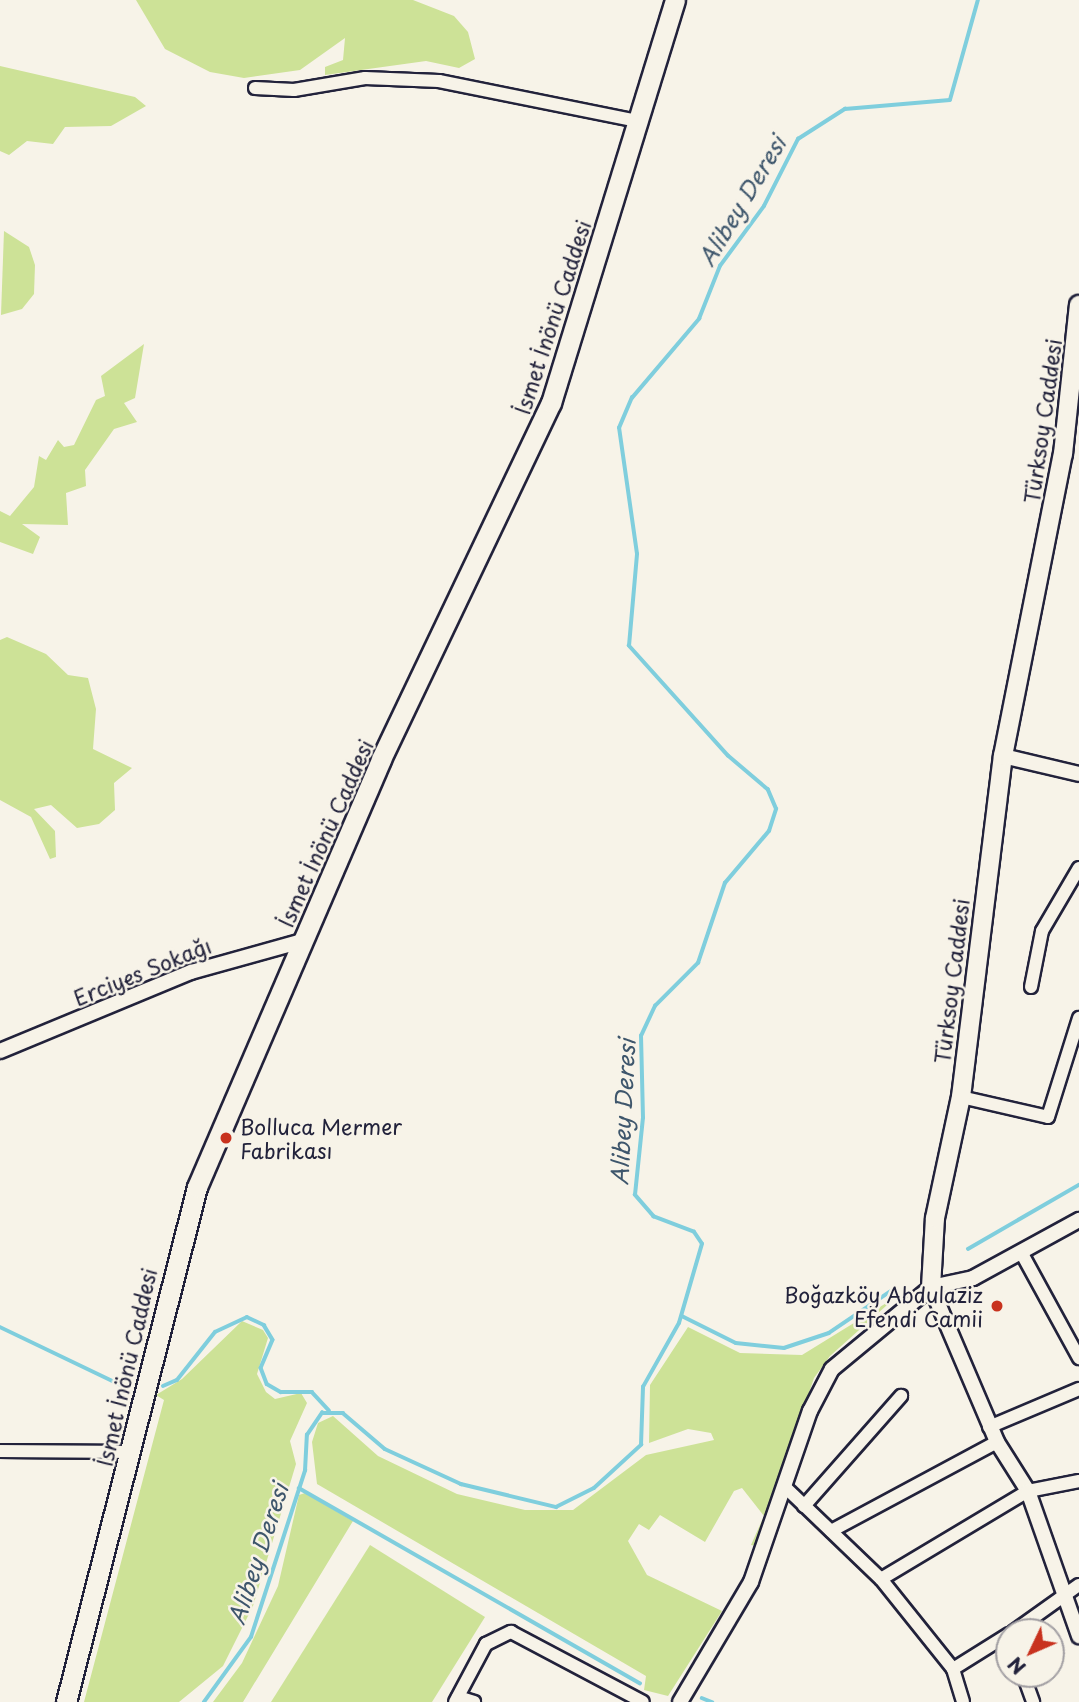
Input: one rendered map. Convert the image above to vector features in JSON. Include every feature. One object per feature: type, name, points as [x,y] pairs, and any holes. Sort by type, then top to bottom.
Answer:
[{"type":"main road","name":"İsmet İnönü Caddesi","points":[[66,1702],[130,1452],[184,1223],[302,941],[551,402],[675,0]]},
{"type":"main road","name":"Türksoy Caddesi","points":[[931,1287],[935,1218],[961,1097],[1003,756],[1049,536],[1076,372],[1079,305]]},
{"type":"street","points":[[255,88],[294,90],[365,78],[439,81],[638,121]]},
{"type":"street","points":[[1003,756],[1079,774]]},
{"type":"street","points":[[1031,987],[1042,931],[1079,868]]},
{"type":"street","name":"Erciyes Sokağı","points":[[0,1051],[191,972],[302,941]]},
{"type":"street","points":[[961,1097],[1048,1117],[1079,1018]]},
{"type":"street","points":[[680,1702],[751,1582],[810,1410],[832,1369],[931,1287],[973,1278],[1079,1220]]},
{"type":"street","points":[[1021,1252],[1079,1358]]},
{"type":"street","name":"Türksoy Caddesi","points":[[931,1287],[989,1427],[1028,1491],[1072,1587],[1079,1636]]},
{"type":"street","points":[[989,1427],[1079,1389]]},
{"type":"street","points":[[804,1506],[901,1396]]},
{"type":"street","points":[[831,1531],[997,1442]]},
{"type":"street","points":[[0,1451],[130,1452]]},
{"type":"street","points":[[881,1579],[1028,1491],[1079,1482]]},
{"type":"street","points":[[785,1488],[881,1579],[953,1669],[963,1702]]},
{"type":"street","points":[[1031,1618],[1072,1587]]},
{"type":"street","points":[[474,1702],[456,1699],[486,1644],[511,1632],[643,1702]]},
{"type":"street","points":[[953,1669],[995,1643]]},
{"type":"green space","points":[[136,0],[413,0],[454,16],[468,32],[475,59],[459,68],[426,61],[325,75],[325,67],[343,60],[345,38],[300,70],[244,78],[210,72],[165,49]]},
{"type":"green space","points":[[0,66],[135,97],[146,106],[111,126],[65,127],[53,144],[27,141],[9,155],[0,151]]},
{"type":"green space","points":[[4,231],[29,247],[35,265],[34,294],[22,309],[1,315]]},
{"type":"green space","points":[[144,344],[135,398],[124,403],[137,422],[114,429],[85,470],[86,486],[66,493],[68,525],[22,524],[40,537],[33,554],[0,542],[0,511],[10,516],[34,487],[39,456],[46,460],[58,440],[64,447],[74,445],[96,400],[105,396],[101,376]]},
{"type":"green space","points":[[7,637],[46,654],[68,675],[88,678],[96,709],[93,749],[132,768],[114,783],[115,810],[99,824],[77,828],[51,805],[34,809],[55,831],[56,857],[50,859],[31,817],[0,800],[0,640]]},
{"type":"green space","points":[[896,1297],[830,1356],[814,1378],[757,1546],[751,1545],[764,1516],[742,1488],[734,1491],[705,1542],[660,1515],[649,1530],[639,1524],[628,1541],[647,1575],[722,1611],[668,1696],[644,1690],[646,1676],[317,1484],[312,1442],[318,1423],[333,1416],[378,1456],[457,1494],[525,1510],[573,1510],[646,1455],[714,1440],[711,1433],[688,1429],[649,1443],[650,1385],[688,1327],[740,1353],[802,1355]]},
{"type":"green space","points":[[242,1321],[263,1330],[268,1338],[257,1374],[266,1392],[275,1399],[301,1393],[307,1403],[290,1441],[296,1464],[253,1606],[223,1666],[179,1702],[84,1702],[164,1400],[156,1395],[182,1379]]},
{"type":"green space","points":[[305,1493],[353,1521],[243,1702],[213,1702],[242,1663],[278,1586],[299,1495]]},
{"type":"green space","points":[[370,1545],[485,1617],[432,1702],[271,1702]]},
{"type":"waterway","name":"Alibey Deresi","points":[[204,1702],[251,1637],[305,1471],[307,1435],[322,1413],[343,1413],[385,1449],[461,1484],[556,1507],[594,1488],[641,1445],[643,1387],[679,1323],[702,1244],[694,1232],[654,1217],[635,1195],[643,1118],[641,1036],[655,1006],[698,963],[725,883],[769,831],[776,809],[768,790],[728,756],[629,646],[637,554],[619,428],[632,398],[699,319],[720,266],[764,206],[798,139],[845,109],[950,100],[978,0]]},
{"type":"waterway","points":[[968,1249],[1079,1185]]},
{"type":"waterway","points":[[682,1316],[736,1343],[784,1348],[829,1333],[894,1289]]},
{"type":"waterway","points":[[163,1386],[177,1380],[215,1332],[247,1317],[264,1325],[273,1340],[261,1368],[267,1384],[281,1392],[312,1392],[329,1410]]},
{"type":"waterway","points":[[0,1327],[123,1386]]},
{"type":"waterway","points":[[299,1488],[640,1683]]},
{"type":"waterway","points":[[702,1698],[712,1702]]},
{"type":"place","name":"Bolluca Mermer Fabrikası","points":[[226,1138]]},
{"type":"place","name":"Boğazköy Abdulaziz Efendi Camii","points":[[997,1306]]}]
